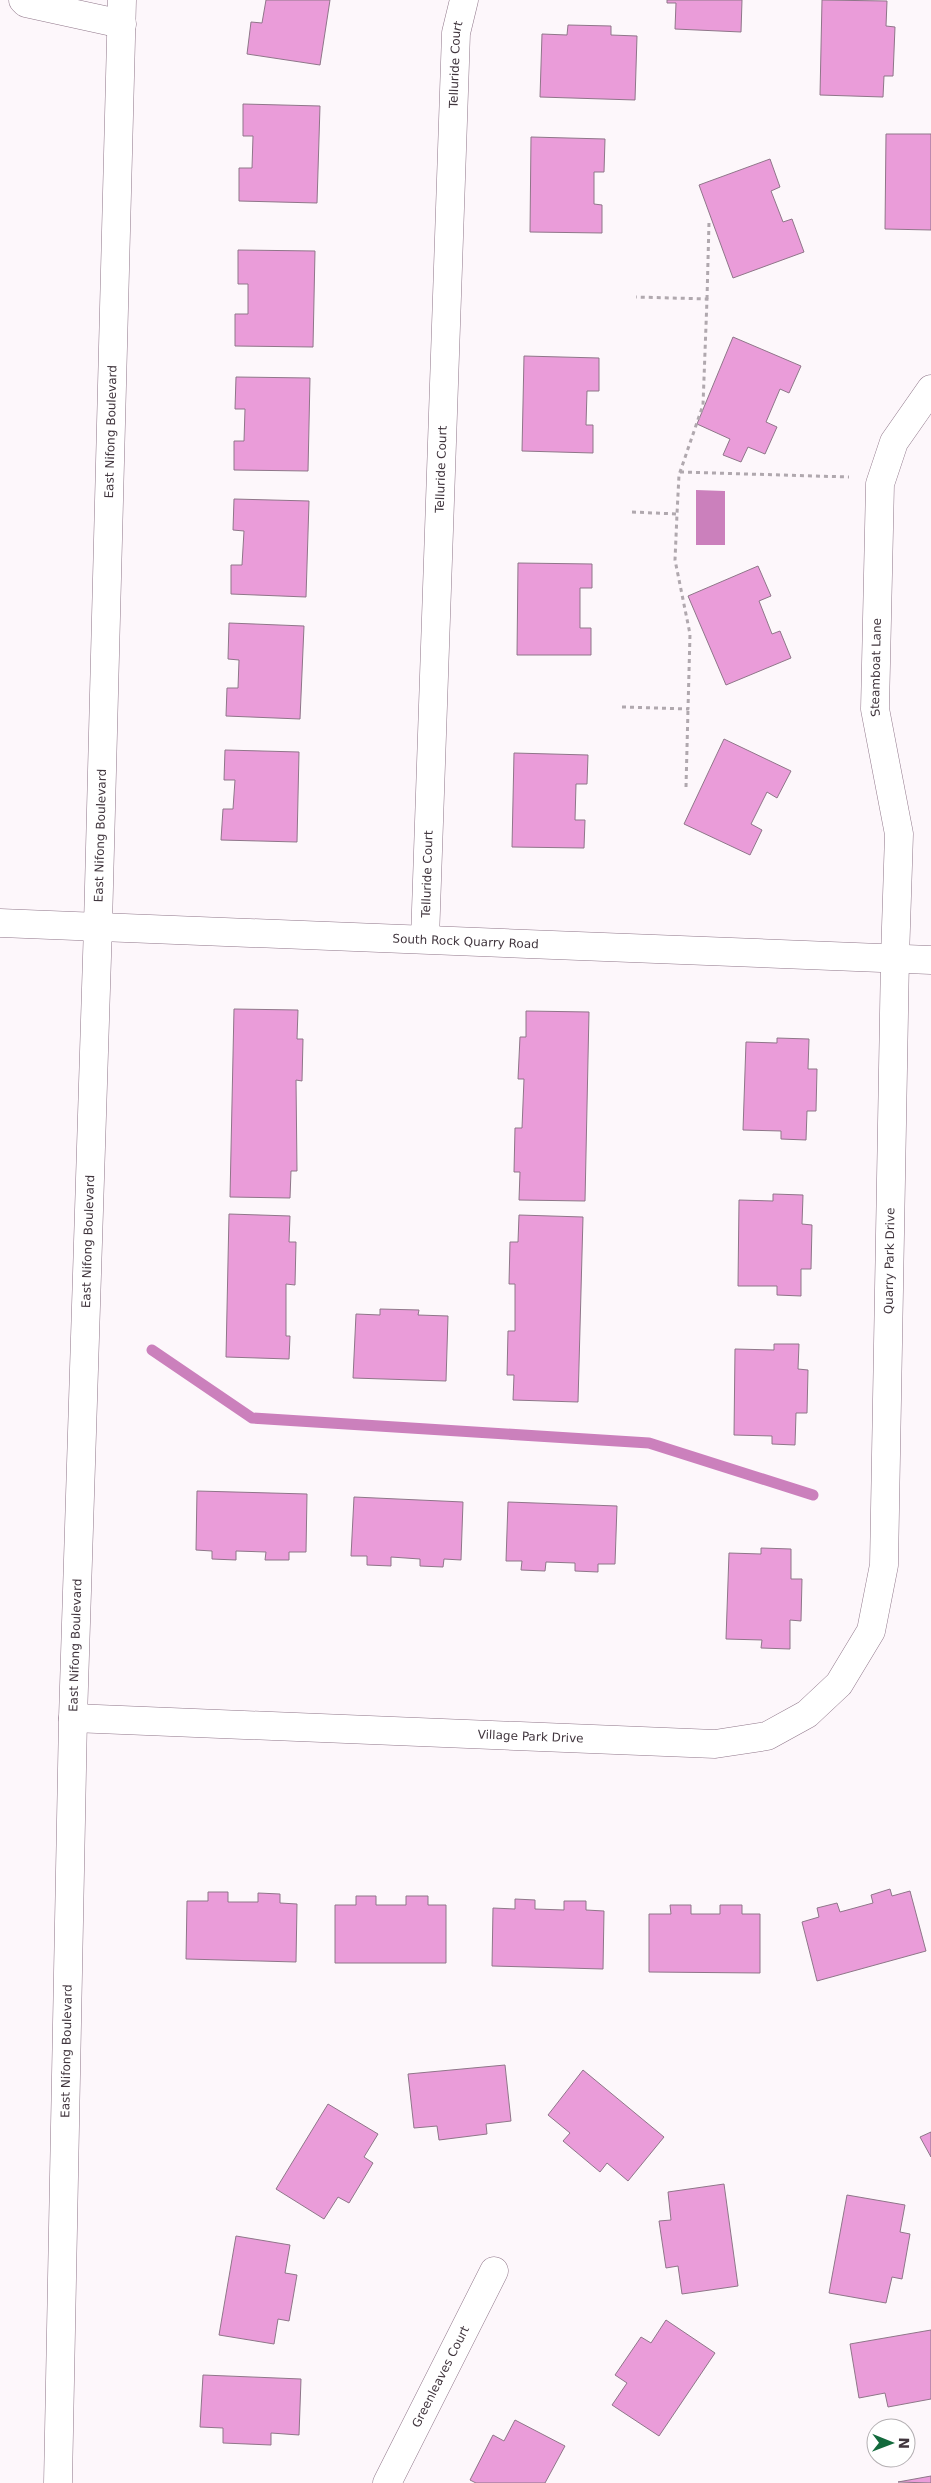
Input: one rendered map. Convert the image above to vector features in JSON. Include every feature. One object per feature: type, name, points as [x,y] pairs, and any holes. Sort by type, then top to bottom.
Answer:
[{"type":"street","points":[[22,0],[26,3],[122,12]]},
{"type":"street","name":"Telluride Court","points":[[425,939],[456,33],[464,0]]},
{"type":"street","name":"East Nifong Boulevard","points":[[58,2483],[73,1718],[98,925],[122,12]]},
{"type":"street","name":"Steamboat Lane","points":[[895,958],[899,834],[875,709],[882,478],[894,442],[931,389]]},
{"type":"street","name":"South Rock Quarry Road","points":[[0,923],[98,925],[931,960]]},
{"type":"street","name":"Quarry Park Drive","points":[[884,1565],[895,958]]},
{"type":"street","name":"Village Park Drive","points":[[73,1718],[715,1744],[767,1736],[807,1714],[839,1684],[871,1631],[884,1565]]},
{"type":"street","name":"Greenleaves Court","points":[[388,2483],[494,2271]]},
{"type":"path","points":[[686,787],[690,634],[675,560],[680,472],[703,405],[709,222]]},
{"type":"path","points":[[636,297],[707,299]]},
{"type":"path","points":[[680,472],[882,478]]},
{"type":"path","points":[[632,512],[677,514]]},
{"type":"path","points":[[622,707],[688,709]]},
{"type":"shaded area","points":[[696,490],[725,491],[725,545],[696,545]]},
{"type":"building","points":[[266,0],[330,0],[320,65],[247,54],[251,22],[262,23]]},
{"type":"building","points":[[667,0],[742,0],[741,32],[675,29],[676,3],[667,3]]},
{"type":"building","points":[[822,0],[887,1],[886,26],[895,27],[893,76],[884,76],[883,97],[820,95]]},
{"type":"building","points":[[568,25],[611,26],[611,35],[637,36],[635,100],[540,97],[542,34],[567,35]]},
{"type":"building","points":[[243,104],[320,106],[317,203],[239,201],[239,168],[252,168],[253,136],[243,136]]},
{"type":"building","points":[[886,134],[931,134],[931,230],[885,229]]},
{"type":"building","points":[[531,137],[605,139],[604,172],[594,172],[594,204],[602,205],[602,233],[530,232]]},
{"type":"building","points":[[770,159],[780,187],[771,191],[783,222],[792,219],[804,252],[733,278],[699,185]]},
{"type":"building","points":[[238,250],[315,251],[313,347],[235,346],[235,314],[248,314],[248,284],[238,284]]},
{"type":"building","points":[[733,337],[801,366],[789,393],[780,389],[766,422],[777,427],[765,454],[748,447],[741,462],[723,455],[730,439],[697,424]]},
{"type":"building","points":[[524,356],[599,358],[599,391],[587,391],[586,425],[593,425],[593,453],[522,451]]},
{"type":"building","points":[[236,377],[310,378],[308,471],[234,470],[234,441],[244,441],[245,409],[235,409]]},
{"type":"building","points":[[234,499],[309,501],[306,597],[231,594],[231,565],[242,565],[244,531],[233,530]]},
{"type":"building","points":[[518,563],[592,564],[592,588],[580,588],[580,628],[591,628],[591,655],[517,655]]},
{"type":"building","points":[[758,566],[771,596],[759,601],[772,634],[780,631],[791,658],[726,685],[688,596]]},
{"type":"building","points":[[229,623],[304,626],[300,719],[226,716],[227,688],[238,688],[239,660],[228,659]]},
{"type":"building","points":[[724,739],[791,771],[777,798],[767,792],[751,824],[762,830],[750,855],[684,824]]},
{"type":"building","points":[[225,750],[299,752],[297,842],[221,840],[223,809],[233,809],[235,780],[224,780]]},
{"type":"building","points":[[514,753],[588,755],[587,784],[576,784],[575,820],[585,820],[584,848],[512,847]]},
{"type":"building","points":[[234,1009],[298,1010],[297,1039],[303,1039],[302,1081],[296,1080],[297,1171],[291,1171],[290,1198],[230,1197]]},
{"type":"building","points":[[526,1011],[589,1012],[585,1201],[519,1200],[520,1172],[514,1172],[515,1128],[522,1128],[524,1079],[518,1079],[520,1037],[526,1037]]},
{"type":"building","points":[[777,1038],[809,1039],[808,1069],[817,1069],[816,1111],[807,1111],[806,1140],[781,1139],[781,1131],[743,1130],[746,1042],[777,1043]]},
{"type":"building","points":[[773,1194],[803,1195],[802,1224],[812,1225],[811,1269],[801,1269],[801,1296],[777,1295],[777,1286],[738,1286],[739,1200],[773,1201]]},
{"type":"building","points":[[229,1214],[290,1216],[289,1242],[296,1242],[295,1285],[286,1284],[286,1336],[290,1336],[289,1359],[226,1357]]},
{"type":"building","points":[[519,1215],[583,1217],[578,1402],[513,1400],[514,1375],[507,1375],[508,1331],[515,1331],[515,1284],[509,1284],[510,1242],[518,1242]]},
{"type":"building","points":[[380,1309],[419,1310],[418,1315],[448,1316],[446,1381],[353,1378],[356,1314],[380,1315]]},
{"type":"building","points":[[774,1344],[799,1344],[798,1369],[808,1370],[807,1413],[796,1413],[795,1445],[772,1444],[772,1436],[734,1435],[735,1349],[774,1350]]},
{"type":"building","points":[[197,1491],[307,1494],[306,1552],[289,1552],[289,1560],[265,1560],[266,1552],[236,1551],[236,1560],[212,1559],[212,1551],[196,1550]]},
{"type":"building","points":[[354,1497],[463,1502],[461,1560],[444,1559],[443,1567],[420,1566],[420,1559],[391,1557],[391,1566],[367,1565],[367,1556],[351,1556]]},
{"type":"building","points":[[508,1502],[617,1506],[615,1564],[598,1564],[598,1572],[575,1571],[575,1563],[546,1562],[545,1571],[521,1570],[522,1561],[506,1561]]},
{"type":"building","points":[[761,1548],[791,1549],[791,1579],[802,1579],[801,1621],[790,1620],[790,1649],[761,1648],[762,1640],[726,1639],[729,1553],[761,1554]]},
{"type":"building","points":[[890,1889],[892,1896],[910,1891],[926,1951],[817,1981],[802,1922],[819,1917],[817,1908],[837,1903],[840,1912],[873,1903],[871,1895]]},
{"type":"building","points":[[208,1892],[228,1892],[228,1902],[258,1902],[258,1893],[280,1894],[280,1903],[297,1904],[296,1962],[186,1959],[187,1901],[208,1901]]},
{"type":"building","points":[[356,1896],[376,1896],[376,1905],[406,1905],[406,1896],[428,1896],[428,1905],[446,1905],[446,1963],[335,1963],[335,1905],[356,1905]]},
{"type":"building","points":[[515,1899],[535,1900],[535,1909],[564,1910],[564,1901],[586,1901],[586,1910],[604,1911],[603,1969],[492,1966],[493,1908],[515,1909]]},
{"type":"building","points":[[670,1905],[691,1905],[691,1914],[720,1914],[720,1905],[742,1905],[742,1914],[760,1914],[760,1973],[649,1972],[649,1914],[671,1914]]},
{"type":"building","points":[[505,2065],[511,2121],[486,2124],[487,2134],[439,2140],[437,2126],[414,2128],[408,2074]]},
{"type":"building","points":[[583,2070],[664,2137],[628,2181],[607,2163],[600,2172],[563,2141],[570,2133],[548,2115]]},
{"type":"building","points":[[328,2104],[378,2134],[364,2157],[373,2163],[349,2203],[338,2197],[324,2219],[276,2189]]},
{"type":"building","points":[[931,2132],[931,2157],[920,2137]]},
{"type":"building","points":[[724,2184],[738,2286],[682,2294],[678,2266],[666,2268],[659,2221],[671,2220],[668,2192]]},
{"type":"building","points":[[847,2195],[905,2205],[900,2232],[910,2234],[902,2279],[892,2277],[886,2303],[829,2293]]},
{"type":"building","points":[[236,2236],[290,2245],[285,2273],[297,2275],[289,2321],[278,2319],[274,2344],[219,2335]]},
{"type":"building","points":[[666,2320],[715,2353],[659,2436],[612,2405],[627,2383],[615,2375],[641,2337],[651,2343]]},
{"type":"building","points":[[931,2330],[931,2399],[888,2407],[885,2393],[859,2398],[850,2344]]},
{"type":"building","points":[[203,2375],[301,2379],[299,2435],[271,2433],[271,2445],[223,2443],[223,2428],[200,2427]]},
{"type":"building","points":[[515,2420],[565,2446],[545,2483],[476,2483],[470,2480],[493,2435],[504,2441]]},
{"type":"building","points":[[931,2476],[931,2483],[898,2482]]},
{"type":"waterway","points":[[152,1350],[252,1418],[649,1443],[813,1495]]}]
